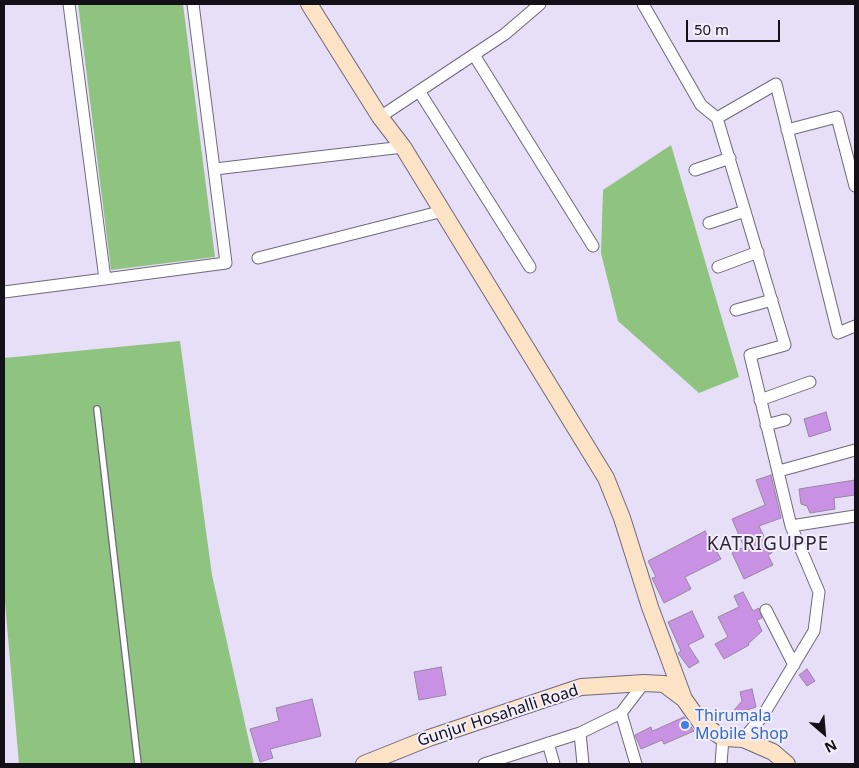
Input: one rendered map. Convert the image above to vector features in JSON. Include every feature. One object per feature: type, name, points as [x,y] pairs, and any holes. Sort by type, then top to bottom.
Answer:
[{"type":"street","points":[[69,4],[104,280]]},
{"type":"street","points":[[4,292],[226,263],[216,169],[193,4]]},
{"type":"street","points":[[309,4],[380,117],[403,147],[606,478],[622,518],[650,607],[684,699]]},
{"type":"street","points":[[380,117],[505,34],[540,4]]},
{"type":"street","points":[[643,4],[700,105],[717,118],[730,158],[785,344],[750,355],[766,425],[780,471],[791,526],[819,592],[814,631],[762,717],[743,739]]},
{"type":"street","points":[[474,54],[593,246]]},
{"type":"street","points":[[717,118],[776,84],[838,333],[855,326]]},
{"type":"street","points":[[419,91],[530,267]]},
{"type":"street","points":[[788,130],[837,117],[855,186]]},
{"type":"street","points":[[216,169],[403,147]]},
{"type":"street","points":[[695,170],[730,158]]},
{"type":"street","points":[[258,258],[443,211]]},
{"type":"street","points":[[709,223],[745,211]]},
{"type":"street","points":[[718,267],[758,252]]},
{"type":"street","points":[[736,310],[772,300]]},
{"type":"street","points":[[760,400],[810,382]]},
{"type":"street","points":[[766,425],[785,420]]},
{"type":"street","points":[[780,471],[855,450]]},
{"type":"street","points":[[791,526],[855,516]]},
{"type":"street","points":[[766,610],[794,665]]},
{"type":"street","points":[[484,764],[502,761],[580,733],[620,714],[644,683]]},
{"type":"street","name":"Gunjur Hosahalli Road","points":[[364,764],[429,738],[581,687],[644,683],[664,684],[684,699],[701,723],[723,738]]},
{"type":"street","points":[[620,714],[636,764]]},
{"type":"street","points":[[580,733],[583,764]]},
{"type":"street","points":[[721,764],[723,738],[743,739],[773,752],[787,764]]},
{"type":"street","points":[[548,743],[554,764]]},
{"type":"lane","points":[[97,409],[138,764]]},
{"type":"green space","points":[[78,4],[183,4],[215,257],[111,270]]},
{"type":"green space","points":[[671,145],[739,377],[699,393],[618,321],[601,253],[603,190]]},
{"type":"green space","points":[[180,341],[212,575],[254,764],[19,764],[4,591],[4,358]]},
{"type":"building","points":[[826,412],[831,430],[809,437],[804,419]]},
{"type":"building","points":[[771,475],[781,518],[759,526],[772,553],[768,555],[773,565],[744,579],[732,553],[744,547],[732,519],[765,505],[756,480]]},
{"type":"building","points":[[855,480],[855,495],[834,498],[835,509],[810,513],[807,506],[801,504],[799,489]]},
{"type":"building","points":[[705,531],[721,559],[685,577],[691,589],[664,603],[652,578],[656,577],[648,561]]},
{"type":"building","points":[[743,592],[753,611],[759,608],[762,618],[757,620],[762,631],[749,645],[724,659],[715,644],[728,637],[718,617],[739,607],[734,596]]},
{"type":"building","points":[[692,611],[704,637],[688,645],[699,662],[689,668],[678,653],[681,651],[668,622]]},
{"type":"building","points":[[441,667],[446,695],[419,700],[414,672]]},
{"type":"building","points":[[807,669],[815,681],[807,686],[799,675]]},
{"type":"building","points":[[752,689],[756,707],[729,716],[742,701],[740,692]]},
{"type":"building","points":[[312,699],[321,736],[270,749],[273,758],[260,762],[250,729],[279,721],[276,708]]},
{"type":"building","points":[[684,717],[694,731],[664,744],[662,740],[641,749],[635,735],[651,727],[652,731],[655,730]]},
{"type":"place","name":"Thirumala Mobile Shop","points":[[685,725]]},
{"type":"district","name":"KATRIGUPPE","points":[[768,545]]}]
